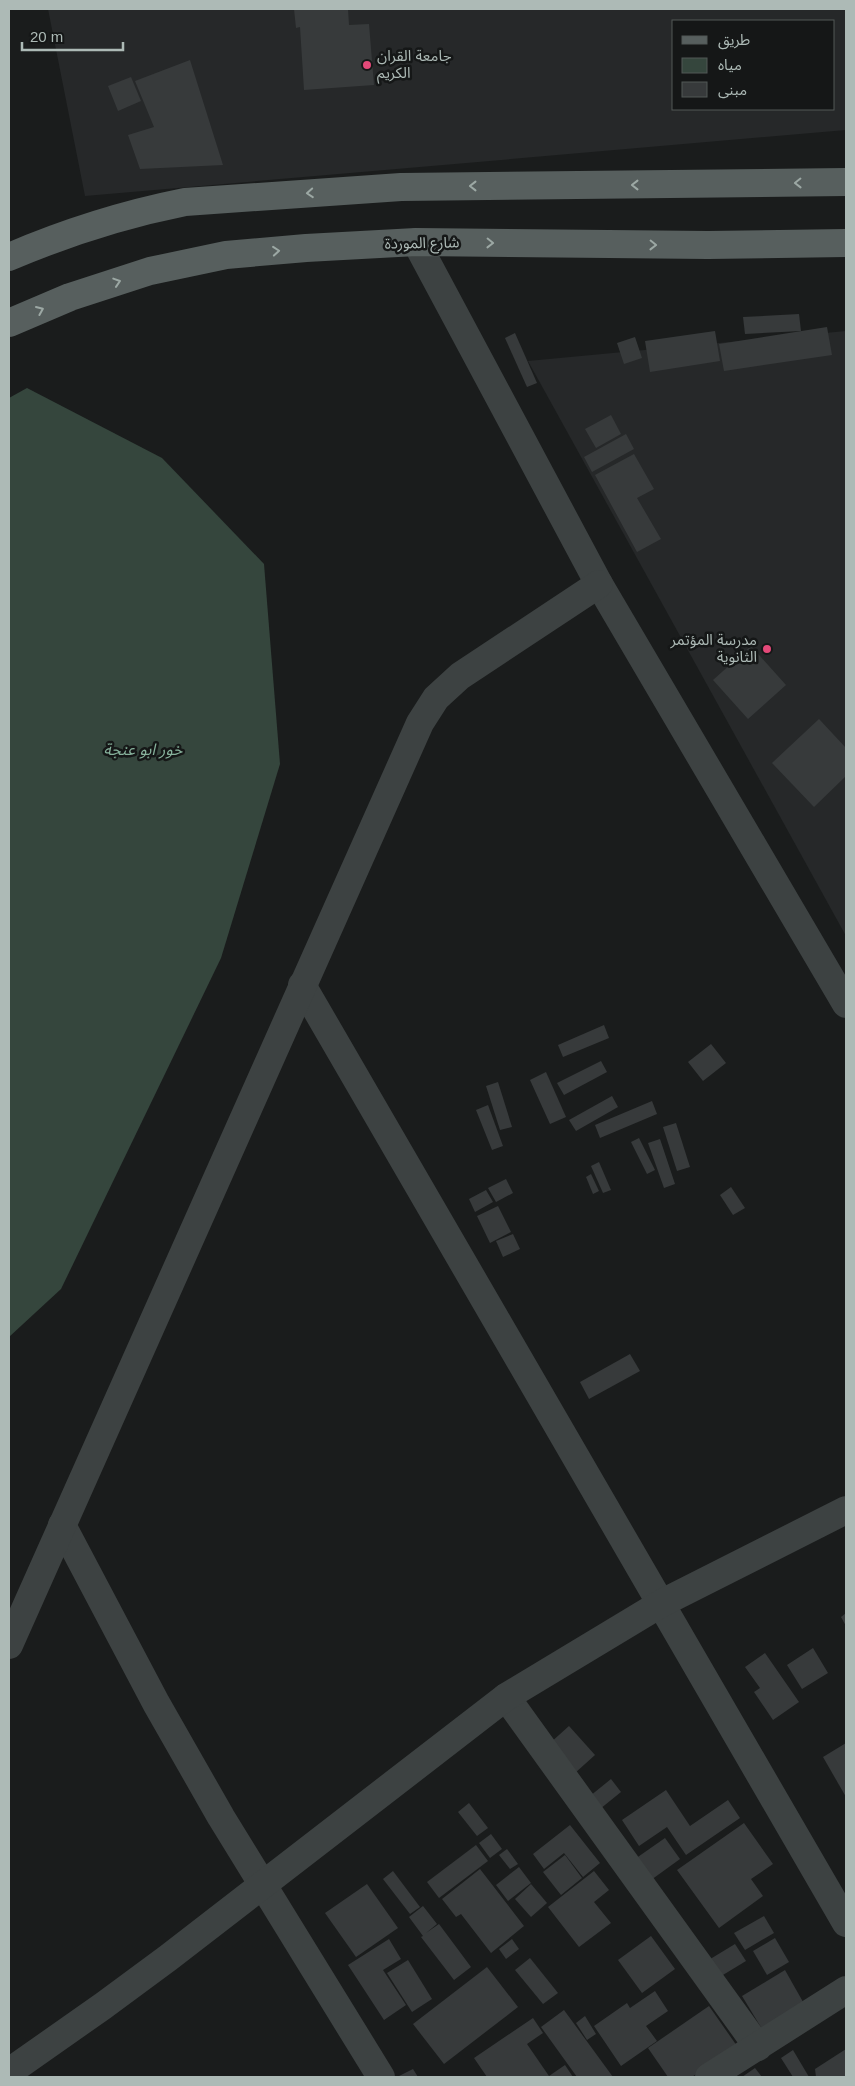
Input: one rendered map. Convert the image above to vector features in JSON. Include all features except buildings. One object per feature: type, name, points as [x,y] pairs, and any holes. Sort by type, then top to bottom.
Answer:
[{"type":"main road","points":[[9,256],[46,242],[153,209],[185,202],[237,197],[401,187],[846,182]]},
{"type":"main road","name":"شارع الموردة","points":[[9,323],[70,297],[150,271],[226,255],[306,248],[416,242],[698,245],[846,243]]},
{"type":"street","points":[[416,242],[599,584],[846,1004]]},
{"type":"street","points":[[9,1646],[420,723],[436,698],[460,676],[599,584]]},
{"type":"street","points":[[302,985],[846,1923]]},
{"type":"street","points":[[9,2072],[103,2006],[506,1697],[662,1603],[846,1510]]},
{"type":"street","points":[[62,1525],[156,1703],[221,1816],[381,2077]]},
{"type":"street","points":[[506,1697],[758,2047]]},
{"type":"street","points":[[710,2077],[846,1990]]},
{"type":"shaded area","name":"جامعة القران الكريم","points":[[48,9],[846,9],[846,130],[85,196]]},
{"type":"shaded area","name":"مدرسة المؤتمر الثانوية","points":[[846,331],[846,936],[528,361]]},
{"type":"water","name":"خور ابو عنجة","points":[[27,388],[162,458],[264,564],[280,764],[221,958],[61,1289],[9,1337],[9,398]]},
{"type":"place","name":"جامعة القران الكريم","points":[[367,65]]},
{"type":"place","name":"مدرسة المؤتمر الثانوية","points":[[767,649]]}]
